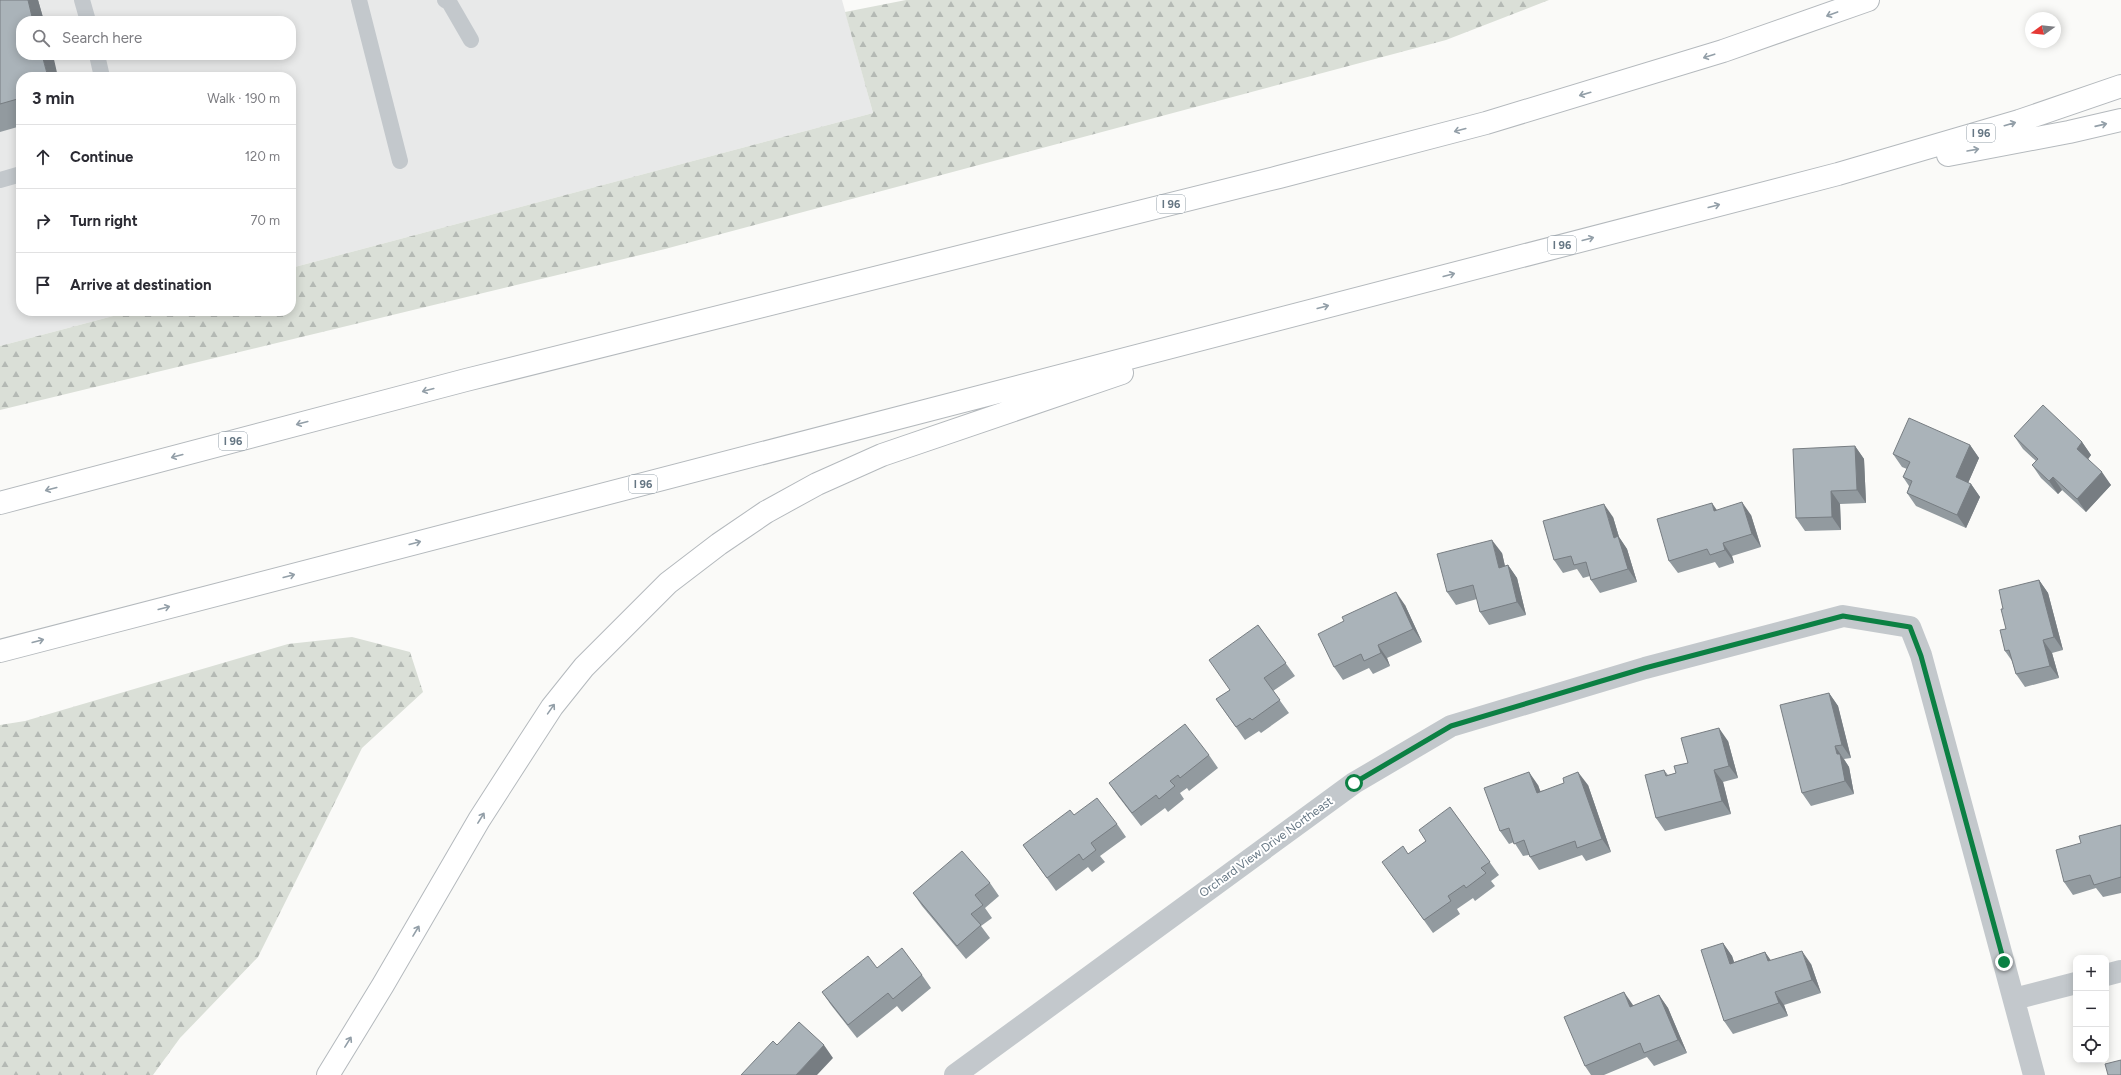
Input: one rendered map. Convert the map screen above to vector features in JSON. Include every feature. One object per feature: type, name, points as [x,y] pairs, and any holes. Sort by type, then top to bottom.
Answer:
[{"type":"highway","name":"I 96","points":[[0,503],[474,378],[1271,179],[1486,123],[1723,51],[1868,0]]},
{"type":"highway","name":"I 96","points":[[0,651],[1838,174],[2019,121],[2121,86]]},
{"type":"highway","points":[[1838,174],[2004,145],[2121,120]]},
{"type":"highway","points":[[328,1075],[387,979],[480,820],[552,707],[584,668],[668,583],[712,549],[766,512],[856,466],[889,452],[1285,317]]},
{"type":"street","name":"Orchard View Drive Northeast","points":[[955,1075],[1354,783],[1451,726],[1645,668],[1843,616],[1910,627],[1921,656],[2014,999]]},
{"type":"street","points":[[2109,974],[2121,971]]},
{"type":"street","points":[[2034,1075],[2014,999],[2073,984]]},
{"type":"lane","points":[[82,0],[87,16]]},
{"type":"lane","points":[[358,0],[400,161]]},
{"type":"lane","points":[[445,0],[449,2],[471,40]]},
{"type":"lane","points":[[98,60],[101,72]]},
{"type":"lane","points":[[0,180],[16,175]]},
{"type":"shaded area","points":[[0,0],[842,0],[873,113],[296,267],[296,72],[16,72],[16,316],[113,316],[0,346]]},
{"type":"green space","points":[[906,0],[1549,0],[1446,40],[665,249],[0,410],[0,346],[113,316],[296,316],[296,267],[873,113],[845,12]]},
{"type":"green space","points":[[352,637],[410,652],[423,692],[362,748],[258,957],[180,1038],[153,1075],[0,1075],[0,725],[25,721],[288,644]]},
{"type":"building","points":[[0,0],[28,0],[32,16],[16,16],[16,60],[43,60],[47,72],[16,72],[16,99],[0,104]]},
{"type":"building","points":[[2043,405],[2082,442],[2077,449],[2102,472],[2077,499],[2053,477],[2049,481],[2032,465],[2038,459],[2014,436]]},
{"type":"building","points":[[1909,418],[1970,445],[1956,477],[1971,484],[1957,515],[1907,493],[1912,481],[1903,477],[1910,462],[1893,454]]},
{"type":"building","points":[[1855,446],[1857,490],[1831,491],[1832,517],[1796,518],[1793,449]]},
{"type":"building","points":[[1742,502],[1752,534],[1723,543],[1725,550],[1710,555],[1707,549],[1669,561],[1657,519],[1712,503],[1714,511]]},
{"type":"building","points":[[1604,504],[1614,538],[1618,536],[1628,569],[1591,580],[1586,562],[1574,565],[1571,556],[1554,560],[1543,521]]},
{"type":"building","points":[[1492,540],[1499,568],[1508,565],[1517,602],[1480,612],[1473,585],[1447,592],[1437,554]]},
{"type":"building","points":[[2039,580],[2054,637],[2043,640],[2050,666],[2016,674],[2009,650],[2005,651],[2000,630],[2006,629],[2001,609],[2003,609],[1999,590]]},
{"type":"building","points":[[1396,592],[1413,629],[1378,645],[1381,653],[1364,661],[1361,654],[1334,667],[1318,634],[1344,621],[1342,617]]},
{"type":"building","points":[[1258,625],[1286,663],[1264,678],[1280,700],[1252,720],[1250,718],[1236,727],[1216,699],[1230,690],[1209,660]]},
{"type":"building","points":[[1829,693],[1842,745],[1835,746],[1837,754],[1840,754],[1845,781],[1802,793],[1780,705]]},
{"type":"building","points":[[1185,724],[1209,755],[1180,778],[1178,775],[1170,781],[1175,786],[1159,799],[1156,795],[1132,813],[1109,783]]},
{"type":"building","points":[[1719,728],[1729,766],[1714,770],[1722,801],[1656,818],[1645,775],[1664,770],[1666,776],[1676,773],[1674,766],[1688,763],[1681,738]]},
{"type":"building","points":[[1529,772],[1537,793],[1564,783],[1563,778],[1578,772],[1602,839],[1577,848],[1575,841],[1530,857],[1524,840],[1514,844],[1509,828],[1500,831],[1484,788]]},
{"type":"building","points":[[1097,798],[1117,824],[1091,843],[1096,850],[1083,860],[1079,854],[1047,878],[1023,845],[1070,810],[1074,815]]},
{"type":"building","points":[[1450,807],[1490,862],[1481,868],[1486,873],[1466,888],[1464,885],[1448,896],[1451,901],[1424,920],[1382,862],[1403,846],[1408,854],[1426,841],[1419,830]]},
{"type":"building","points":[[2121,825],[2121,877],[2094,885],[2090,875],[2064,882],[2056,850],[2081,843],[2079,836]]},
{"type":"building","points":[[962,851],[990,883],[975,895],[983,905],[971,914],[981,925],[957,946],[913,893]]},
{"type":"building","points":[[1723,943],[1730,964],[1765,952],[1768,961],[1802,951],[1812,980],[1775,992],[1779,1003],[1724,1021],[1701,950]]},
{"type":"building","points":[[902,948],[922,975],[893,999],[888,993],[848,1025],[822,992],[868,956],[877,968]]},
{"type":"building","points":[[1624,992],[1630,1007],[1659,995],[1678,1040],[1644,1053],[1640,1043],[1585,1066],[1564,1017]]},
{"type":"building","points":[[799,1022],[824,1045],[796,1075],[741,1075],[773,1041],[777,1045]]},
{"type":"building","points":[[2121,1060],[2121,1075],[2108,1075],[2105,1064]]},
{"type":"route","points":[[1354,783],[1451,726],[1645,668],[1843,616],[1910,627],[1921,656],[2004,962]]}]
